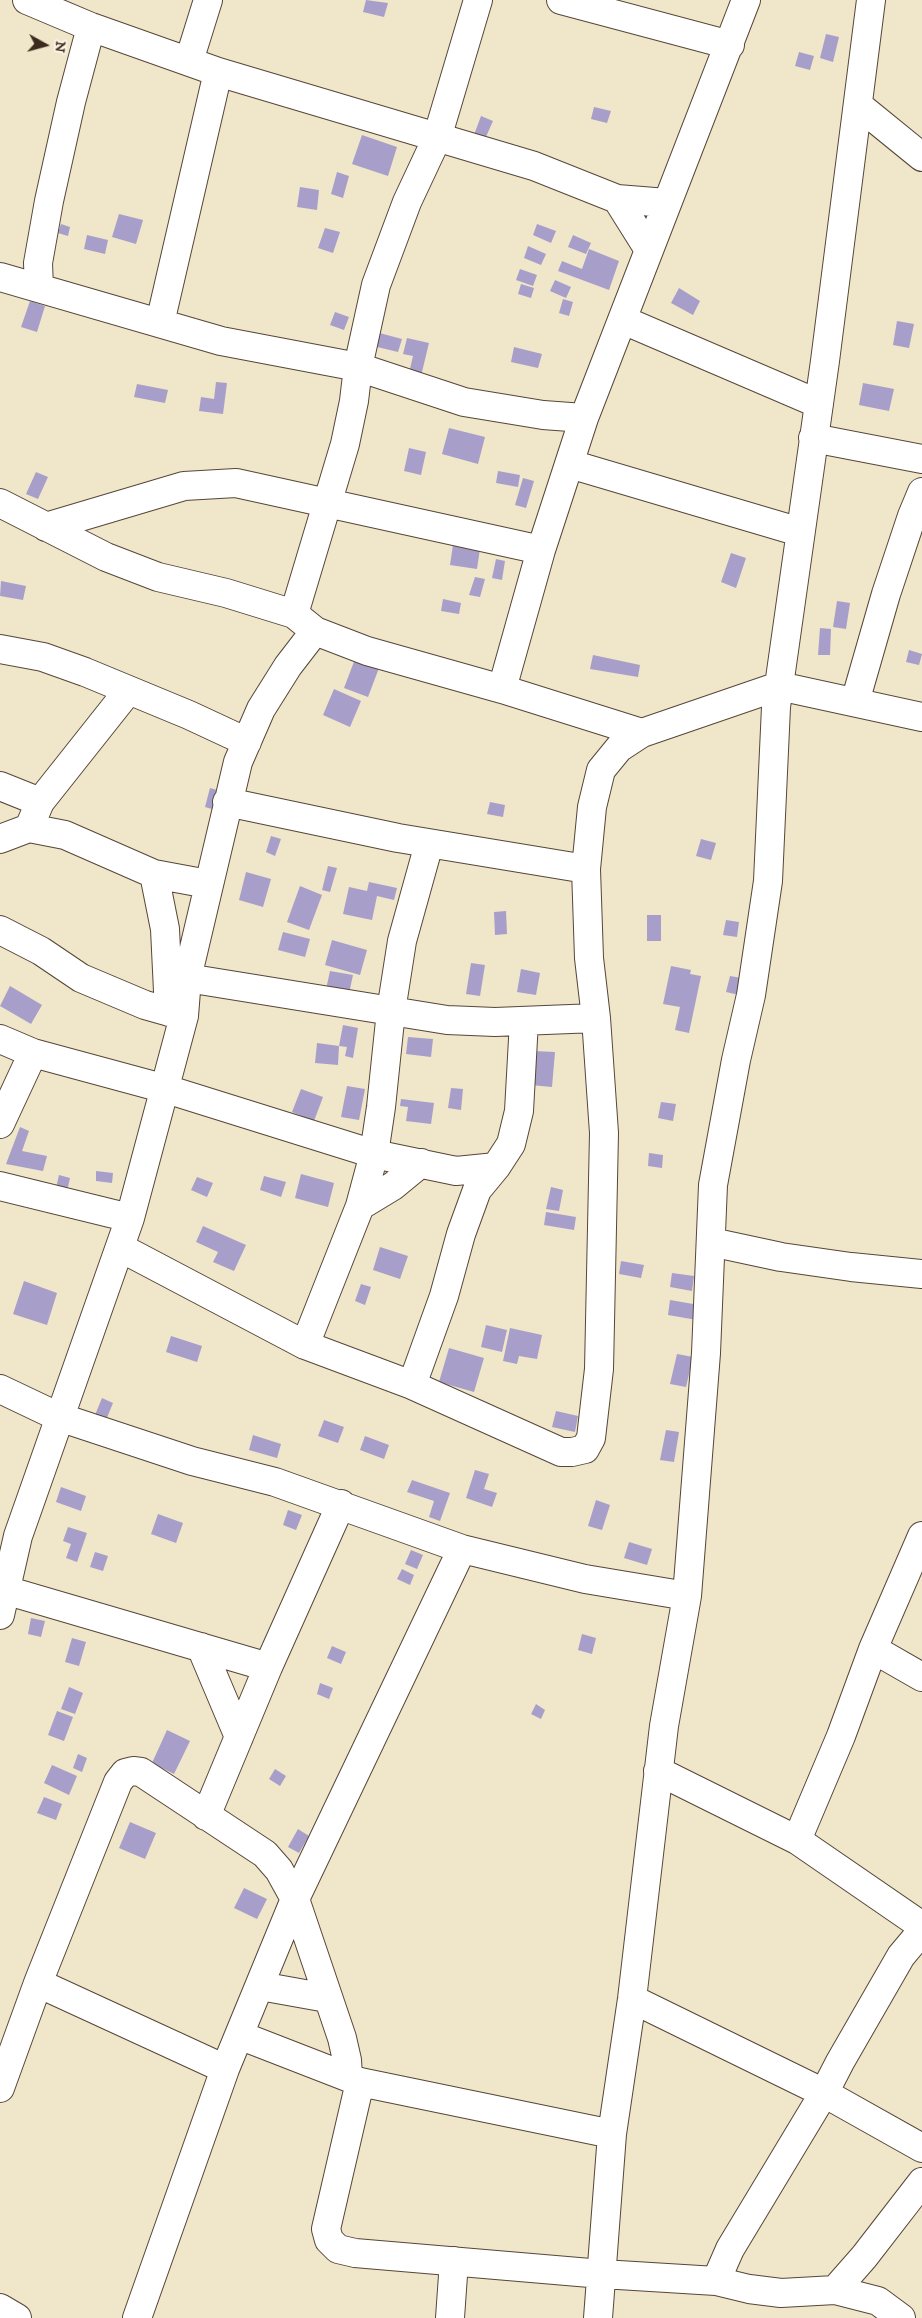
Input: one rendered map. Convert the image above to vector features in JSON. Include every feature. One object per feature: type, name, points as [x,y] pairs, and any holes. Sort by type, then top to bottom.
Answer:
[{"type":"street","points":[[27,0],[92,27],[218,72],[534,166],[617,199],[667,203]]},
{"type":"street","points":[[189,61],[208,0]]},
{"type":"street","points":[[294,614],[347,436],[358,367],[376,285],[407,202],[437,138],[478,0]]},
{"type":"street","points":[[561,0],[730,45]]},
{"type":"street","points":[[502,689],[541,550],[584,418],[746,0]]},
{"type":"street","points":[[598,2318],[612,2134],[632,1999],[658,1772],[687,1596],[706,1353],[715,1176],[751,995],[768,881],[776,707],[871,0]]},
{"type":"street","points":[[39,288],[38,263],[49,201],[71,102],[92,27]]},
{"type":"street","points":[[160,323],[218,72]]},
{"type":"street","points":[[858,105],[922,157]]},
{"type":"street","points":[[617,199],[649,250]]},
{"type":"street","points":[[0,276],[221,341],[358,367],[464,402],[543,415],[584,418]]},
{"type":"street","points":[[623,320],[818,404]]},
{"type":"street","points":[[813,438],[922,459]]},
{"type":"street","points":[[570,464],[800,532]]},
{"type":"street","points":[[46,527],[184,486],[236,483],[541,550]]},
{"type":"street","points":[[855,702],[886,594],[922,492]]},
{"type":"street","points":[[0,503],[106,558],[158,577],[226,593],[294,614],[315,631],[367,651],[502,689],[642,733]]},
{"type":"street","points":[[268,1667],[201,1647],[2,1602],[18,1536],[130,1218],[166,1089],[176,1014],[187,978],[227,802],[238,762],[261,709],[288,666],[315,631]]},
{"type":"street","points":[[0,649],[43,657],[189,715],[247,742]]},
{"type":"street","points":[[121,1248],[305,1345],[412,1385],[561,1452],[585,1449],[592,1438],[599,1369],[604,1133],[596,1018],[589,958],[586,869],[592,807],[601,770],[619,748],[642,733],[779,686],[922,718]]},
{"type":"street","points":[[29,828],[40,802],[128,691]]},
{"type":"street","points":[[0,786],[40,802]]},
{"type":"street","points":[[227,802],[429,844],[586,869]]},
{"type":"street","points":[[0,839],[29,828],[65,835],[154,874],[208,884]]},
{"type":"street","points":[[305,1345],[360,1206],[374,1154],[391,1011],[402,941],[429,844]]},
{"type":"street","points":[[154,874],[165,929],[176,1014]]},
{"type":"street","points":[[0,930],[41,951],[81,978],[114,993],[176,1014]]},
{"type":"street","points":[[187,978],[446,1020],[495,1022],[596,1018]]},
{"type":"street","points":[[412,1385],[444,1296],[477,1190],[496,1167],[511,1144],[519,1111],[524,1021]]},
{"type":"street","points":[[0,1039],[33,1053],[166,1089],[374,1154],[456,1171],[496,1167]]},
{"type":"street","points":[[0,1124],[33,1053]]},
{"type":"street","points":[[360,1206],[393,1186],[421,1163]]},
{"type":"street","points":[[456,1171],[477,1190]]},
{"type":"street","points":[[0,1186],[130,1218]]},
{"type":"street","points":[[711,1242],[781,1257],[851,1268],[922,1274]]},
{"type":"street","points":[[0,1389],[59,1417],[192,1461],[275,1482],[342,1504],[462,1549],[585,1579],[687,1596]]},
{"type":"street","points":[[206,1816],[268,1667],[342,1504]]},
{"type":"street","points":[[796,1840],[841,1736],[873,1649],[922,1536]]},
{"type":"street","points":[[137,2318],[225,2069],[295,1899],[462,1549]]},
{"type":"street","points":[[201,1647],[239,1737]]},
{"type":"street","points":[[873,1649],[922,1677]]},
{"type":"street","points":[[232,1656],[256,1696]]},
{"type":"street","points":[[0,2088],[38,1983],[118,1782],[125,1773],[141,1772],[265,1854],[279,1870],[295,1899],[354,2079],[326,2228],[330,2240],[338,2249],[356,2253],[602,2274],[716,2281],[749,2289],[781,2293],[835,2290],[878,2301],[901,2318],[907,2318]]},
{"type":"street","points":[[658,1772],[796,1840],[922,1926]]},
{"type":"street","points":[[716,2281],[730,2249],[824,2093],[900,1956],[922,1932]]},
{"type":"street","points":[[38,1983],[225,2069]]},
{"type":"street","points":[[260,1986],[327,1998]]},
{"type":"street","points":[[632,1999],[824,2093],[922,2148]]},
{"type":"street","points":[[239,2036],[354,2079],[612,2134]]},
{"type":"street","points":[[835,2290],[918,2190]]},
{"type":"street","points":[[864,2257],[878,2301]]},
{"type":"street","points":[[450,2318],[454,2261]]},
{"type":"street","points":[[0,2308],[17,2318]]},
{"type":"building","points":[[366,0],[388,3],[384,17],[363,12]]},
{"type":"building","points":[[826,34],[839,37],[833,62],[820,58]]},
{"type":"building","points":[[799,52],[814,56],[810,70],[795,66]]},
{"type":"building","points":[[594,107],[611,111],[607,123],[591,119]]},
{"type":"building","points":[[481,116],[493,121],[485,139],[474,135]]},
{"type":"building","points":[[362,135],[397,147],[388,176],[352,164]]},
{"type":"building","points":[[337,172],[349,176],[343,198],[331,194]]},
{"type":"building","points":[[300,187],[319,190],[317,210],[297,207]]},
{"type":"building","points":[[119,214],[143,220],[136,244],[112,237]]},
{"type":"building","points":[[61,224],[70,227],[68,236],[58,233]]},
{"type":"building","points":[[537,224],[556,231],[551,243],[533,235]]},
{"type":"building","points":[[325,228],[340,232],[333,253],[318,248]]},
{"type":"building","points":[[87,235],[108,240],[105,254],[84,249]]},
{"type":"building","points":[[573,235],[591,243],[586,254],[568,247]]},
{"type":"building","points":[[528,246],[546,254],[541,265],[524,258]]},
{"type":"building","points":[[589,249],[619,261],[609,290],[558,271],[562,261],[582,269]]},
{"type":"building","points":[[520,269],[537,275],[533,286],[516,280]]},
{"type":"building","points":[[555,280],[571,287],[566,298],[550,291]]},
{"type":"building","points":[[521,284],[534,288],[531,298],[518,294]]},
{"type":"building","points":[[679,288],[700,301],[693,315],[671,303]]},
{"type":"building","points":[[563,299],[573,302],[569,316],[559,313]]},
{"type":"building","points":[[30,301],[45,306],[37,332],[21,327]]},
{"type":"building","points":[[335,312],[349,317],[344,330],[330,325]]},
{"type":"building","points":[[897,321],[914,324],[909,348],[893,345]]},
{"type":"building","points":[[372,331],[402,339],[398,352],[369,345]]},
{"type":"building","points":[[407,338],[429,343],[421,376],[409,373],[413,356],[403,354]]},
{"type":"building","points":[[514,347],[542,354],[538,368],[511,362]]},
{"type":"building","points":[[216,382],[227,383],[223,414],[199,411],[201,397],[214,399]]},
{"type":"building","points":[[863,383],[894,389],[889,411],[859,405]]},
{"type":"building","points":[[137,384],[168,390],[165,403],[134,397]]},
{"type":"building","points":[[449,428],[485,437],[478,464],[442,454]]},
{"type":"building","points":[[409,448],[426,452],[421,475],[404,471]]},
{"type":"building","points":[[498,471],[520,475],[518,487],[496,483]]},
{"type":"building","points":[[36,472],[48,477],[38,499],[26,494]]},
{"type":"building","points":[[523,478],[534,481],[526,508],[515,505]]},
{"type":"building","points":[[454,538],[481,542],[477,569],[450,565]]},
{"type":"building","points":[[731,553],[746,558],[736,588],[721,582]]},
{"type":"building","points":[[496,559],[505,561],[502,580],[492,578]]},
{"type":"building","points":[[475,577],[485,579],[480,597],[469,595]]},
{"type":"building","points":[[1,581],[26,586],[23,600],[0,596]]},
{"type":"building","points":[[443,599],[461,603],[459,614],[441,611]]},
{"type":"building","points":[[837,601],[850,603],[846,629],[833,627]]},
{"type":"building","points":[[820,628],[831,629],[830,655],[818,655]]},
{"type":"building","points":[[909,650],[922,654],[919,665],[906,662]]},
{"type":"building","points":[[593,655],[640,665],[638,677],[590,669]]},
{"type":"building","points":[[355,659],[379,668],[368,697],[344,688]]},
{"type":"building","points":[[334,689],[361,701],[350,727],[323,715]]},
{"type":"building","points":[[210,788],[224,792],[219,811],[205,807]]},
{"type":"building","points":[[490,802],[505,805],[503,817],[487,814]]},
{"type":"building","points":[[271,836],[281,839],[275,856],[266,852]]},
{"type":"building","points":[[701,839],[716,843],[711,860],[696,856]]},
{"type":"building","points":[[328,866],[337,868],[330,892],[322,890]]},
{"type":"building","points":[[246,872],[271,879],[263,907],[239,900]]},
{"type":"building","points":[[369,882],[397,888],[394,900],[377,896],[372,920],[343,914],[349,887],[367,891]]},
{"type":"building","points":[[300,886],[322,895],[309,930],[287,922]]},
{"type":"building","points":[[506,911],[507,934],[495,935],[494,912]]},
{"type":"building","points":[[647,915],[661,915],[661,941],[647,941]]},
{"type":"building","points":[[726,920],[739,922],[737,937],[723,935]]},
{"type":"building","points":[[283,932],[310,939],[305,957],[278,950]]},
{"type":"building","points":[[332,940],[367,950],[360,975],[325,965]]},
{"type":"building","points":[[471,963],[485,965],[480,996],[466,994]]},
{"type":"building","points":[[671,966],[691,970],[690,974],[701,976],[689,1033],[675,1030],[680,1007],[663,1004]]},
{"type":"building","points":[[521,969],[540,973],[536,995],[517,992]]},
{"type":"building","points":[[330,971],[353,975],[348,998],[325,994]]},
{"type":"building","points":[[730,976],[747,979],[744,996],[726,992]]},
{"type":"building","points":[[10,986],[42,1005],[31,1024],[0,1006]]},
{"type":"building","points":[[343,1025],[358,1028],[353,1058],[345,1056],[347,1047],[339,1046]]},
{"type":"building","points":[[408,1037],[433,1039],[431,1057],[406,1054]]},
{"type":"building","points":[[317,1043],[339,1046],[338,1065],[315,1063]]},
{"type":"building","points":[[534,1051],[555,1052],[552,1087],[531,1085]]},
{"type":"building","points":[[347,1086],[365,1089],[359,1120],[341,1117]]},
{"type":"building","points":[[451,1088],[463,1089],[461,1110],[448,1108]]},
{"type":"building","points":[[301,1089],[323,1097],[314,1121],[292,1112]]},
{"type":"building","points":[[401,1099],[434,1103],[431,1124],[406,1121],[408,1107],[400,1106]]},
{"type":"building","points":[[661,1102],[676,1104],[673,1121],[658,1118]]},
{"type":"building","points":[[20,1127],[29,1131],[22,1151],[47,1156],[43,1171],[6,1164]]},
{"type":"building","points":[[649,1153],[663,1155],[662,1168],[648,1166]]},
{"type":"building","points":[[96,1171],[113,1173],[112,1183],[96,1181]]},
{"type":"building","points":[[301,1174],[334,1183],[328,1207],[295,1198]]},
{"type":"building","points":[[59,1175],[70,1178],[67,1191],[56,1188]]},
{"type":"building","points":[[264,1176],[286,1182],[281,1197],[260,1190]]},
{"type":"building","points":[[197,1177],[213,1183],[207,1197],[191,1190]]},
{"type":"building","points":[[551,1187],[563,1190],[559,1211],[546,1209]]},
{"type":"building","points":[[546,1212],[576,1217],[574,1230],[544,1225]]},
{"type":"building","points":[[203,1226],[246,1245],[234,1271],[213,1262],[218,1252],[196,1242]]},
{"type":"building","points":[[380,1247],[408,1256],[400,1279],[373,1270]]},
{"type":"building","points":[[621,1261],[644,1265],[641,1278],[619,1274]]},
{"type":"building","points":[[672,1273],[694,1276],[692,1291],[670,1287]]},
{"type":"building","points":[[24,1281],[57,1293],[47,1325],[13,1314]]},
{"type":"building","points":[[361,1284],[371,1287],[365,1305],[355,1301]]},
{"type":"building","points":[[670,1300],[699,1305],[697,1320],[668,1315]]},
{"type":"building","points":[[486,1325],[507,1330],[502,1352],[481,1347]]},
{"type":"building","points":[[510,1328],[542,1335],[537,1359],[519,1356],[517,1364],[503,1361]]},
{"type":"building","points":[[171,1336],[202,1346],[197,1362],[166,1352]]},
{"type":"building","points":[[449,1348],[484,1358],[474,1392],[439,1382]]},
{"type":"building","points":[[677,1354],[693,1357],[686,1387],[670,1384]]},
{"type":"building","points":[[102,1398],[113,1403],[104,1425],[93,1420]]},
{"type":"building","points":[[556,1411],[578,1416],[575,1432],[552,1427]]},
{"type":"building","points":[[324,1420],[344,1427],[338,1443],[318,1436]]},
{"type":"building","points":[[666,1430],[679,1432],[674,1462],[660,1460]]},
{"type":"building","points":[[253,1435],[281,1444],[277,1458],[249,1450]]},
{"type":"building","points":[[365,1436],[389,1445],[384,1459],[360,1450]]},
{"type":"building","points":[[475,1470],[489,1474],[484,1489],[497,1493],[492,1507],[466,1498]]},
{"type":"building","points":[[412,1480],[450,1493],[440,1521],[429,1517],[434,1501],[407,1492]]},
{"type":"building","points":[[61,1487],[86,1496],[81,1511],[56,1502]]},
{"type":"building","points":[[596,1500],[610,1505],[602,1530],[588,1526]]},
{"type":"building","points":[[288,1510],[302,1515],[296,1530],[283,1525]]},
{"type":"building","points":[[158,1514],[183,1523],[176,1543],[151,1534]]},
{"type":"building","points":[[68,1527],[87,1533],[77,1562],[66,1558],[71,1544],[63,1541]]},
{"type":"building","points":[[629,1542],[652,1549],[647,1565],[624,1558]]},
{"type":"building","points":[[411,1550],[423,1555],[417,1569],[405,1564]]},
{"type":"building","points":[[95,1552],[108,1556],[103,1571],[90,1567]]},
{"type":"building","points":[[402,1569],[414,1575],[410,1585],[397,1579]]},
{"type":"building","points":[[31,1618],[45,1621],[41,1637],[28,1634]]},
{"type":"building","points":[[582,1634],[596,1638],[592,1654],[578,1650]]},
{"type":"building","points":[[72,1638],[86,1642],[79,1666],[65,1662]]},
{"type":"building","points":[[332,1646],[346,1652],[341,1664],[327,1658]]},
{"type":"building","points":[[320,1683],[333,1688],[329,1699],[317,1694]]},
{"type":"building","points":[[69,1687],[83,1693],[75,1714],[61,1709]]},
{"type":"building","points":[[536,1704],[545,1710],[541,1719],[531,1714]]},
{"type":"building","points":[[57,1711],[73,1717],[64,1741],[48,1735]]},
{"type":"building","points":[[167,1730],[190,1741],[174,1774],[152,1763]]},
{"type":"building","points":[[78,1754],[87,1758],[82,1772],[73,1768]]},
{"type":"building","points":[[52,1765],[77,1776],[69,1795],[44,1783]]},
{"type":"building","points":[[275,1769],[286,1776],[280,1786],[269,1779]]},
{"type":"building","points":[[44,1797],[62,1804],[56,1820],[37,1813]]},
{"type":"building","points":[[130,1822],[156,1833],[145,1859],[119,1848]]},
{"type":"building","points":[[298,1829],[309,1836],[299,1853],[288,1847]]},
{"type":"building","points":[[244,1888],[267,1899],[257,1919],[234,1908]]}]
